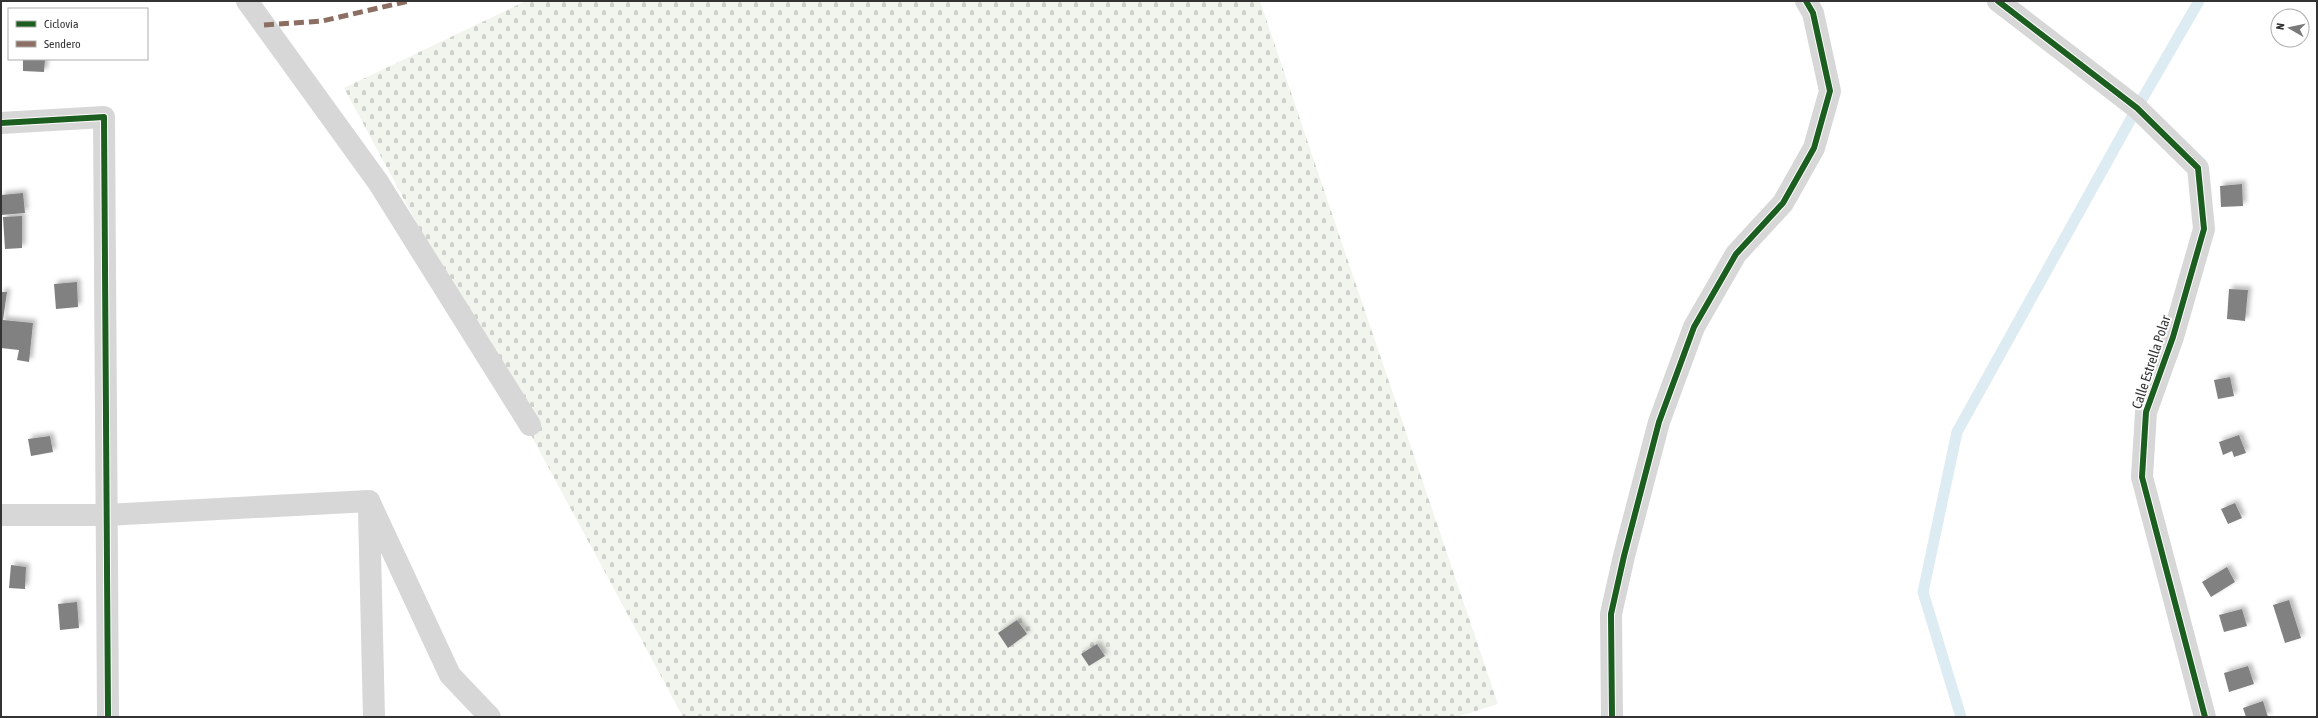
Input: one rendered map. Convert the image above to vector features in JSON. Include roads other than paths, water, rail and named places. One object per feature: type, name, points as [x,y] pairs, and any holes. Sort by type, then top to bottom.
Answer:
[{"type":"street","points":[[247,1],[378,182],[530,425]]},
{"type":"street","points":[[1612,717],[1611,614],[1658,422],[1694,327],[1736,254],[1783,204],[1814,148],[1830,91],[1813,12],[1806,1]]},
{"type":"street","name":"Calle Estrella Polar","points":[[1998,1],[2137,108],[2198,168],[2204,229],[2173,337],[2146,412],[2142,476],[2205,717]]},
{"type":"street","points":[[1,123],[104,116],[108,717]]},
{"type":"street","points":[[1,515],[106,515],[369,501]]},
{"type":"street","points":[[369,501],[374,717]]},
{"type":"street","points":[[369,501],[450,675],[490,717]]},
{"type":"waterway","points":[[1961,717],[1923,592],[1957,432],[2137,108],[2199,1]]}]
